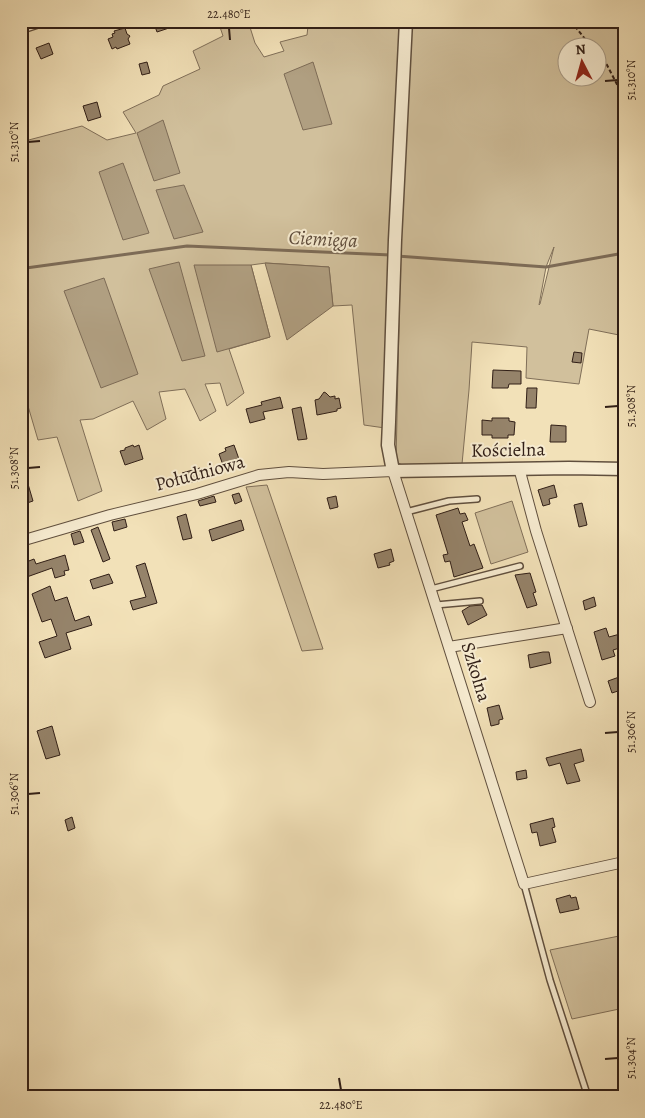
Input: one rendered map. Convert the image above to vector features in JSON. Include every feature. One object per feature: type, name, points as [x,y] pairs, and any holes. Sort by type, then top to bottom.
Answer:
[{"type":"street","points":[[21,27],[39,21]]},
{"type":"street","points":[[394,471],[388,445],[395,240],[406,21]]},
{"type":"street","points":[[519,468],[536,531],[590,702]]},
{"type":"street","name":"Kościelna","points":[[394,471],[519,468],[624,469]]},
{"type":"street","name":"Szkolna","points":[[394,471],[524,884]]},
{"type":"street","name":"Południowa","points":[[21,541],[110,515],[197,494],[260,475],[289,472],[323,474],[394,471]]},
{"type":"street","points":[[450,647],[567,628]]},
{"type":"street","points":[[524,884],[624,862]]},
{"type":"lane","points":[[406,512],[449,501],[477,499]]},
{"type":"lane","points":[[430,590],[520,566]]},
{"type":"lane","points":[[436,605],[480,601]]},
{"type":"lane","name":"Szkolna","points":[[524,884],[550,980],[588,1097]]},
{"type":"path","points":[[571,21],[584,38]]},
{"type":"path","points":[[608,67],[624,98]]},
{"type":"shaded area","points":[[218,21],[248,21],[255,43],[264,57],[284,51],[280,42],[307,35],[308,26],[319,21],[400,21],[385,428],[364,425],[352,305],[333,306],[329,267],[266,263],[251,265],[270,337],[229,349],[244,393],[227,406],[220,383],[205,384],[216,411],[200,421],[185,389],[159,392],[166,419],[147,430],[133,401],[93,419],[80,420],[102,491],[78,501],[57,437],[38,440],[28,406],[21,408],[21,142],[82,126],[107,140],[136,133],[123,112],[159,95],[163,86],[200,69],[193,51],[223,36]]},
{"type":"shaded area","points":[[411,21],[624,21],[624,336],[589,329],[579,384],[526,378],[527,347],[472,342],[462,464],[405,466],[396,462],[401,235]],"holes":[[[554,247],[540,304],[546,267]]]},
{"type":"shaded area","points":[[313,62],[332,124],[303,130],[284,74]]},
{"type":"shaded area","points":[[163,120],[180,173],[154,181],[137,133]]},
{"type":"shaded area","points":[[123,163],[149,233],[123,240],[99,172]]},
{"type":"shaded area","points":[[184,185],[203,232],[174,239],[156,190]]},
{"type":"shaded area","points":[[179,262],[205,356],[182,361],[149,269]]},
{"type":"shaded area","points":[[265,263],[329,267],[333,306],[287,340]]},
{"type":"shaded area","points":[[194,265],[251,265],[270,337],[217,352]]},
{"type":"shaded area","points":[[104,278],[138,374],[101,388],[64,291]]},
{"type":"shaded area","points":[[267,485],[323,649],[302,651],[246,487]]},
{"type":"shaded area","points":[[512,501],[528,552],[491,564],[475,513]]},
{"type":"shaded area","points":[[624,935],[624,1008],[572,1019],[550,950]]},
{"type":"building","points":[[153,21],[167,21],[169,28],[157,32]]},
{"type":"building","points":[[125,28],[130,36],[128,39],[130,44],[112,49],[108,39],[113,37],[114,31]]},
{"type":"building","points":[[49,43],[53,54],[41,59],[36,48]]},
{"type":"building","points":[[147,62],[150,73],[142,75],[139,64]]},
{"type":"building","points":[[97,102],[101,117],[88,121],[83,106]]},
{"type":"building","points":[[574,352],[582,353],[581,363],[572,362]]},
{"type":"building","points":[[493,370],[521,371],[521,384],[509,384],[508,388],[492,388]]},
{"type":"building","points":[[527,388],[537,388],[536,408],[526,408]]},
{"type":"building","points":[[324,392],[330,397],[335,396],[335,399],[339,398],[341,408],[337,409],[337,411],[317,415],[315,400],[319,399]]},
{"type":"building","points":[[280,397],[283,408],[263,412],[265,419],[250,423],[246,409],[262,405],[261,402]]},
{"type":"building","points":[[301,407],[307,439],[298,440],[292,409]]},
{"type":"building","points":[[492,418],[509,418],[509,421],[515,422],[514,435],[508,435],[508,438],[492,438],[492,435],[482,435],[482,420],[492,421]]},
{"type":"building","points":[[551,425],[566,426],[566,442],[550,442]]},
{"type":"building","points":[[133,445],[134,447],[139,445],[143,459],[125,465],[120,451]]},
{"type":"building","points":[[234,445],[240,462],[224,468],[219,454],[226,451],[225,448]]},
{"type":"building","points":[[23,467],[33,501],[21,505],[21,468]]},
{"type":"building","points":[[200,468],[202,480],[184,484],[182,473]]},
{"type":"building","points":[[554,485],[557,497],[549,499],[550,504],[543,506],[538,490]]},
{"type":"building","points":[[239,493],[242,501],[235,504],[232,495]]},
{"type":"building","points":[[214,496],[216,502],[200,506],[198,501]]},
{"type":"building","points":[[336,496],[338,507],[330,509],[327,498]]},
{"type":"building","points":[[582,503],[587,525],[579,527],[574,505]]},
{"type":"building","points":[[458,508],[460,514],[465,513],[468,520],[462,522],[470,546],[474,544],[483,568],[454,577],[450,561],[445,562],[443,555],[448,554],[436,515]]},
{"type":"building","points":[[186,514],[192,538],[183,540],[177,517]]},
{"type":"building","points":[[125,519],[127,527],[114,531],[112,522]]},
{"type":"building","points":[[241,520],[244,530],[212,541],[209,530]]},
{"type":"building","points":[[98,527],[110,559],[103,562],[91,530]]},
{"type":"building","points":[[80,531],[84,542],[74,545],[71,534]]},
{"type":"building","points":[[391,549],[394,561],[389,563],[390,565],[378,568],[374,554]]},
{"type":"building","points":[[65,555],[69,570],[64,571],[65,575],[55,578],[52,568],[24,578],[21,564],[34,559],[36,564]]},
{"type":"building","points":[[145,563],[157,603],[133,610],[130,601],[146,597],[136,566]]},
{"type":"building","points":[[530,573],[536,592],[533,593],[537,605],[527,608],[515,575]]},
{"type":"building","points":[[109,574],[113,583],[93,589],[90,580]]},
{"type":"building","points":[[50,586],[55,601],[67,597],[75,621],[89,616],[92,625],[66,633],[71,649],[45,658],[39,642],[57,636],[51,619],[42,622],[32,594]]},
{"type":"building","points":[[594,597],[596,606],[585,610],[583,601]]},
{"type":"building","points":[[482,605],[487,615],[468,625],[462,611],[470,606]]},
{"type":"building","points":[[606,628],[609,637],[620,634],[623,647],[613,650],[615,656],[602,660],[594,632]]},
{"type":"building","points":[[549,652],[551,663],[530,668],[528,655]]},
{"type":"building","points":[[622,676],[624,689],[612,693],[608,681]]},
{"type":"building","points":[[499,705],[503,719],[499,720],[499,724],[491,726],[487,708]]},
{"type":"building","points":[[52,726],[60,755],[46,759],[37,731]]},
{"type":"building","points":[[581,749],[584,761],[574,764],[580,781],[567,784],[560,763],[549,766],[546,758]]},
{"type":"building","points":[[526,770],[527,778],[517,780],[516,772]]},
{"type":"building","points":[[72,817],[75,828],[68,831],[65,820]]},
{"type":"building","points":[[553,818],[555,827],[552,828],[556,842],[540,846],[537,832],[532,833],[530,824]]},
{"type":"building","points":[[570,895],[571,898],[576,897],[579,909],[560,913],[556,899]]},
{"type":"waterway","name":"Ciemięga","points":[[21,270],[187,246],[391,255]]},
{"type":"waterway","name":"Ciemięga","points":[[397,256],[546,267],[624,253]]}]
